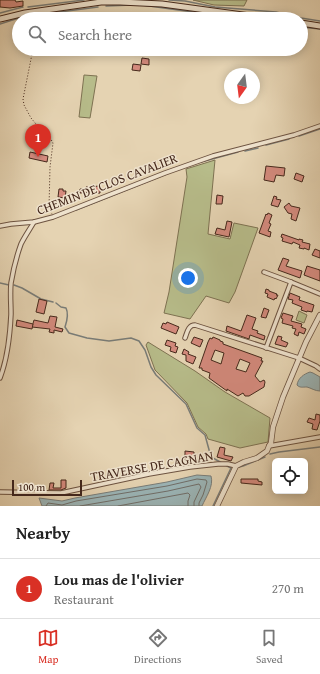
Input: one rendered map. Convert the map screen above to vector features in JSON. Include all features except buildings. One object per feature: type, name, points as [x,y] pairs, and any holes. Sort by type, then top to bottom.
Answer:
[{"type":"main road","points":[[32,12],[93,3],[120,2],[162,4],[221,12]]},
{"type":"main road","points":[[0,19],[12,16]]},
{"type":"main road","points":[[308,24],[320,26]]},
{"type":"street","name":"CHEMIN DE CLOS CAVALIER","points":[[0,378],[8,355],[11,315],[11,282],[22,243],[34,222],[53,217],[165,173],[213,156],[294,135],[320,126]]},
{"type":"street","points":[[0,226],[34,222]]},
{"type":"street","points":[[264,272],[320,294]]},
{"type":"street","points":[[266,348],[291,282]]},
{"type":"street","points":[[217,506],[236,467],[244,462],[257,458],[267,451],[271,443],[273,427],[283,397],[299,358],[320,315]]},
{"type":"street","points":[[185,338],[190,327],[195,325],[299,358],[320,369]]},
{"type":"street","points":[[269,446],[320,437]]},
{"type":"street","name":"TRAVERSE DE CAGNAN","points":[[0,492],[61,493],[149,474],[190,467],[226,464],[236,467]]},
{"type":"path","points":[[32,56],[23,98],[24,105],[31,118],[41,130],[49,136],[53,143],[50,167],[49,208],[53,217]]},
{"type":"green space","points":[[193,0],[247,0],[244,6],[214,5]]},
{"type":"green space","points":[[84,75],[97,76],[90,118],[79,117]]},
{"type":"green space","points":[[215,160],[208,234],[230,239],[234,223],[258,228],[235,292],[229,303],[206,296],[190,319],[164,313],[169,292],[187,177],[186,169]]},
{"type":"green space","points":[[299,311],[307,315],[304,323],[296,320]]},
{"type":"green space","points":[[148,342],[195,371],[225,392],[270,418],[268,442],[240,448],[208,439],[206,434],[198,427],[187,403],[155,370],[146,345]]},
{"type":"water","points":[[310,372],[320,377],[320,391],[297,385],[302,377]]},
{"type":"water","points":[[197,475],[211,476],[212,480],[202,506],[42,506],[39,498],[62,501],[167,482]]},
{"type":"waterway","points":[[28,7],[84,0]]},
{"type":"waterway","points":[[169,0],[185,1],[215,7],[276,12]]},
{"type":"waterway","points":[[106,6],[132,5]]},
{"type":"waterway","points":[[142,5],[192,12]]},
{"type":"waterway","points":[[0,13],[23,7]]},
{"type":"waterway","points":[[59,12],[98,7]]},
{"type":"waterway","points":[[308,19],[320,21]]},
{"type":"waterway","points":[[0,24],[12,20]]},
{"type":"waterway","points":[[308,28],[320,29]]},
{"type":"waterway","points":[[299,136],[320,129]]},
{"type":"waterway","points":[[266,145],[289,139]]},
{"type":"waterway","points":[[245,151],[258,148]]},
{"type":"waterway","points":[[201,162],[238,152]]},
{"type":"waterway","points":[[76,210],[169,173]]},
{"type":"waterway","points":[[0,283],[9,285]]},
{"type":"waterway","points":[[14,285],[41,299],[53,302]]},
{"type":"waterway","points":[[56,303],[67,310],[68,315],[65,327],[69,333],[87,338],[109,341],[131,338],[139,341],[145,350],[151,367],[156,375],[186,404],[197,428],[205,435],[211,457],[222,463]]},
{"type":"waterway","points":[[270,454],[320,447]]},
{"type":"waterway","points":[[239,467],[265,457]]},
{"type":"waterway","points":[[225,465],[231,468]]},
{"type":"waterway","points":[[213,506],[231,468]]},
{"type":"place","name":"Lou mas de l'olivier","points":[[38,157]]}]
